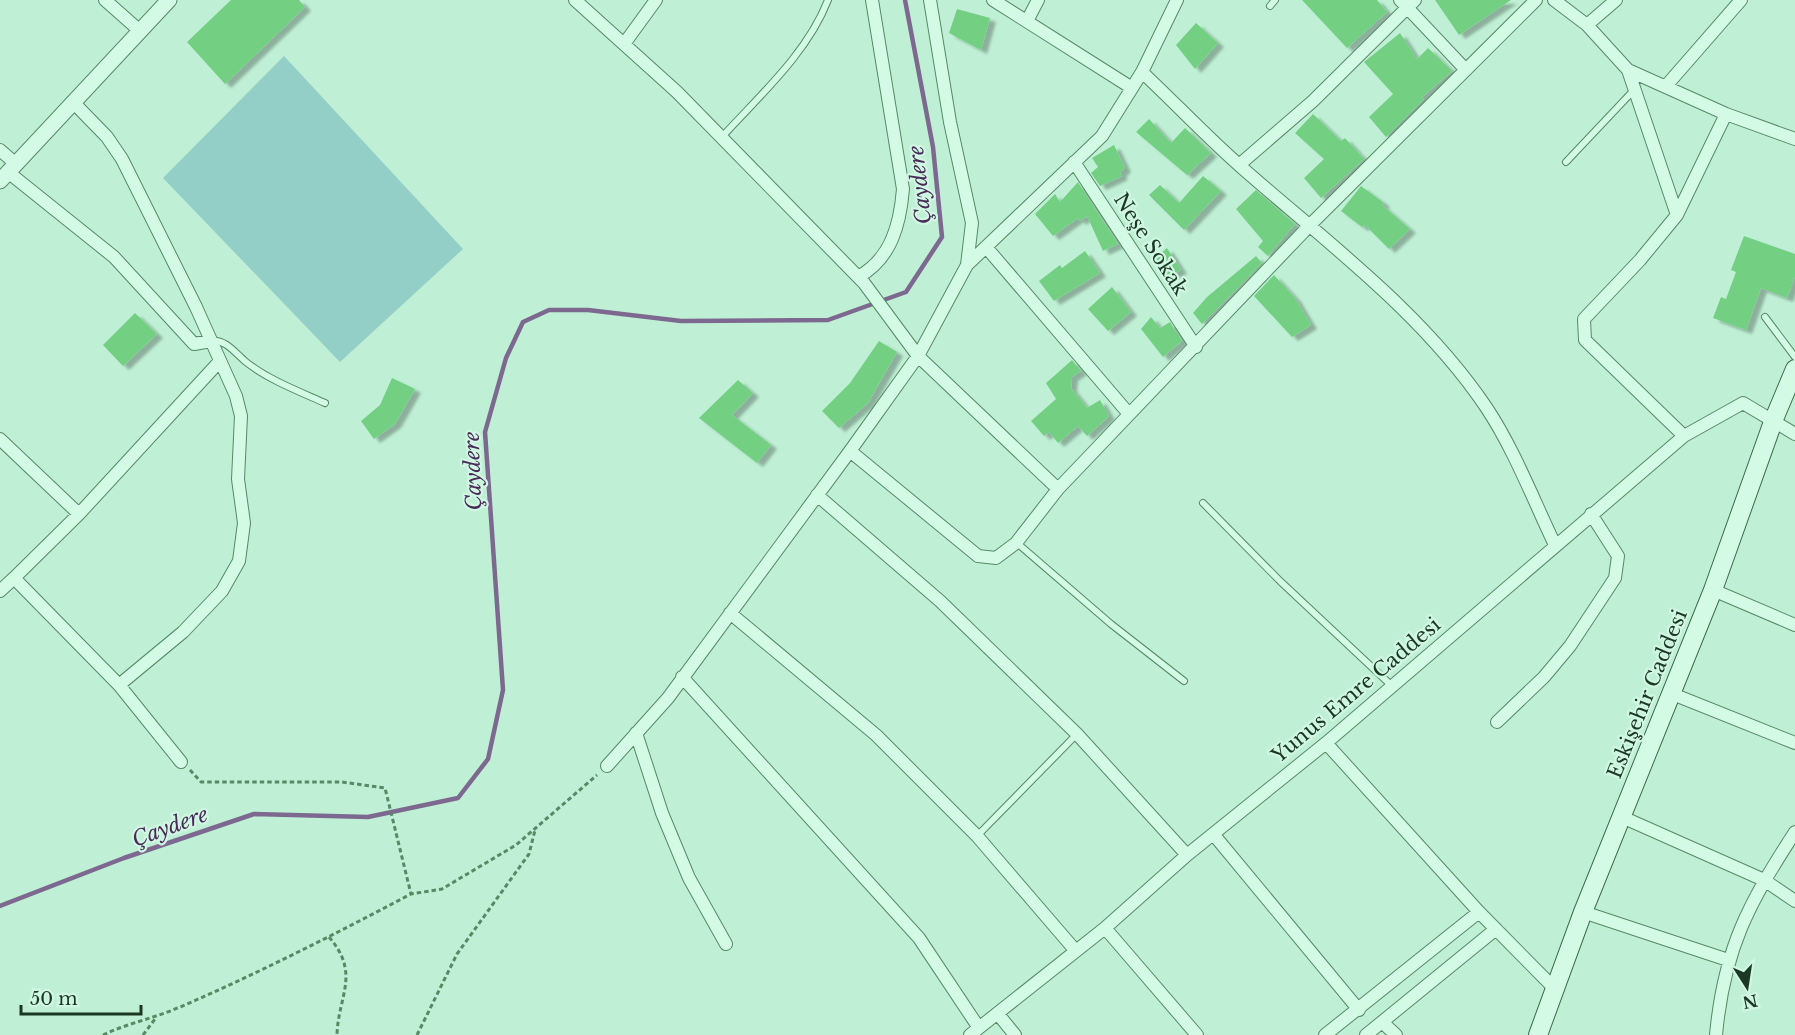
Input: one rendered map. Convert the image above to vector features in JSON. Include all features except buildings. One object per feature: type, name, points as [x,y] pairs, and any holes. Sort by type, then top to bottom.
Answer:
[{"type":"main road","name":"Eskişehir Caddesi","points":[[1538,1035],[1583,912],[1713,590],[1774,419],[1795,369]]},
{"type":"street","points":[[105,0],[140,31]]},
{"type":"street","points":[[8,173],[169,0]]},
{"type":"street","points":[[575,0],[677,92],[861,280],[918,356],[1058,489]]},
{"type":"street","points":[[624,44],[656,0]]},
{"type":"street","points":[[861,280],[881,259],[889,246],[899,218],[903,189],[872,0]]},
{"type":"street","points":[[930,0],[950,122],[972,223],[967,265]]},
{"type":"street","points":[[993,0],[1132,88]]},
{"type":"street","points":[[1027,21],[1038,0]]},
{"type":"street","points":[[608,766],[682,677],[850,451],[918,356],[967,265],[1043,195],[1102,136],[1142,72],[1177,0]]},
{"type":"street","points":[[850,451],[978,556],[996,558],[1016,543],[1058,489],[1310,225],[1536,0]]},
{"type":"street","points":[[1554,0],[1587,25],[1628,70],[1677,214]]},
{"type":"street","points":[[1587,25],[1616,0]]},
{"type":"street","points":[[1666,86],[1741,0]]},
{"type":"street","points":[[1239,165],[1313,101],[1408,3],[1466,70]]},
{"type":"street","points":[[1628,70],[1726,114],[1795,139]]},
{"type":"street","points":[[1142,72],[1239,165],[1310,225],[1444,352],[1486,408],[1516,461],[1555,545]]},
{"type":"street","points":[[73,102],[107,137],[122,159],[211,341],[236,396],[241,416],[238,479],[244,536],[239,561],[222,591],[183,632],[119,685]]},
{"type":"street","points":[[1683,436],[1585,340],[1584,319],[1640,260],[1677,214],[1726,114]]},
{"type":"street","points":[[0,150],[8,173],[114,257],[194,344],[211,341]]},
{"type":"street","name":"Neşe Sokak","points":[[1074,162],[1196,347]]},
{"type":"street","points":[[986,247],[1129,414]]},
{"type":"street","points":[[0,591],[79,514],[219,362]]},
{"type":"street","name":"Yunus Emre Caddesi","points":[[975,1031],[1105,928],[1187,855],[1326,743],[1683,436],[1743,403],[1774,419]]},
{"type":"street","points":[[1774,419],[1795,434]]},
{"type":"street","points":[[0,439],[79,514]]},
{"type":"street","points":[[818,495],[940,601],[1077,734],[1187,855]]},
{"type":"street","points":[[1497,722],[1555,665],[1614,578],[1618,556],[1591,514]]},
{"type":"street","points":[[14,578],[119,685],[181,762]]},
{"type":"street","points":[[1713,590],[1795,624]]},
{"type":"street","points":[[729,613],[876,735],[977,836],[1075,950]]},
{"type":"street","points":[[682,677],[919,938],[975,1031]]},
{"type":"street","points":[[1670,693],[1795,743]]},
{"type":"street","points":[[636,733],[662,813],[689,878],[726,944]]},
{"type":"street","points":[[1326,743],[1479,912],[1555,989]]},
{"type":"street","points":[[1622,817],[1764,880],[1795,901]]},
{"type":"street","points":[[1716,1035],[1728,960],[1739,928],[1764,880],[1795,832]]},
{"type":"street","points":[[1214,835],[1359,1010]]},
{"type":"street","points":[[1325,1035],[1479,912]]},
{"type":"street","points":[[1583,912],[1728,960]]},
{"type":"street","points":[[1105,928],[1197,1035]]},
{"type":"street","points":[[1366,1035],[1496,929]]},
{"type":"street","points":[[998,1014],[1015,1035]]},
{"type":"street","points":[[1382,1022],[1395,1035]]},
{"type":"lane","points":[[721,138],[799,51],[816,25],[828,0]]},
{"type":"lane","points":[[1566,162],[1635,90]]},
{"type":"lane","points":[[1765,317],[1795,357]]},
{"type":"lane","points":[[211,341],[223,342],[248,363],[284,385],[325,403]]},
{"type":"lane","points":[[1203,503],[1280,581],[1392,686]]},
{"type":"lane","points":[[1016,543],[1102,617],[1184,681]]},
{"type":"lane","points":[[977,836],[1077,734]]},
{"type":"path","points":[[181,762],[201,782],[342,783],[385,788],[411,894]]},
{"type":"path","points":[[103,1035],[124,1025],[156,1018],[329,937],[411,894],[442,889],[535,830],[608,766]]},
{"type":"path","points":[[417,1035],[458,954],[529,854],[535,830]]},
{"type":"path","points":[[329,937],[343,959],[347,980],[337,1035]]},
{"type":"path","points":[[143,1035],[156,1018]]},
{"type":"shaded area","points":[[284,56],[463,249],[340,362],[163,178]]},
{"type":"waterway","name":"Çaydere","points":[[0,906],[124,858],[254,814],[368,817],[458,798],[488,759],[503,690],[485,432],[506,358],[523,322],[549,310],[588,310],[681,321],[828,320],[906,292],[942,237],[933,147],[905,0]]}]
